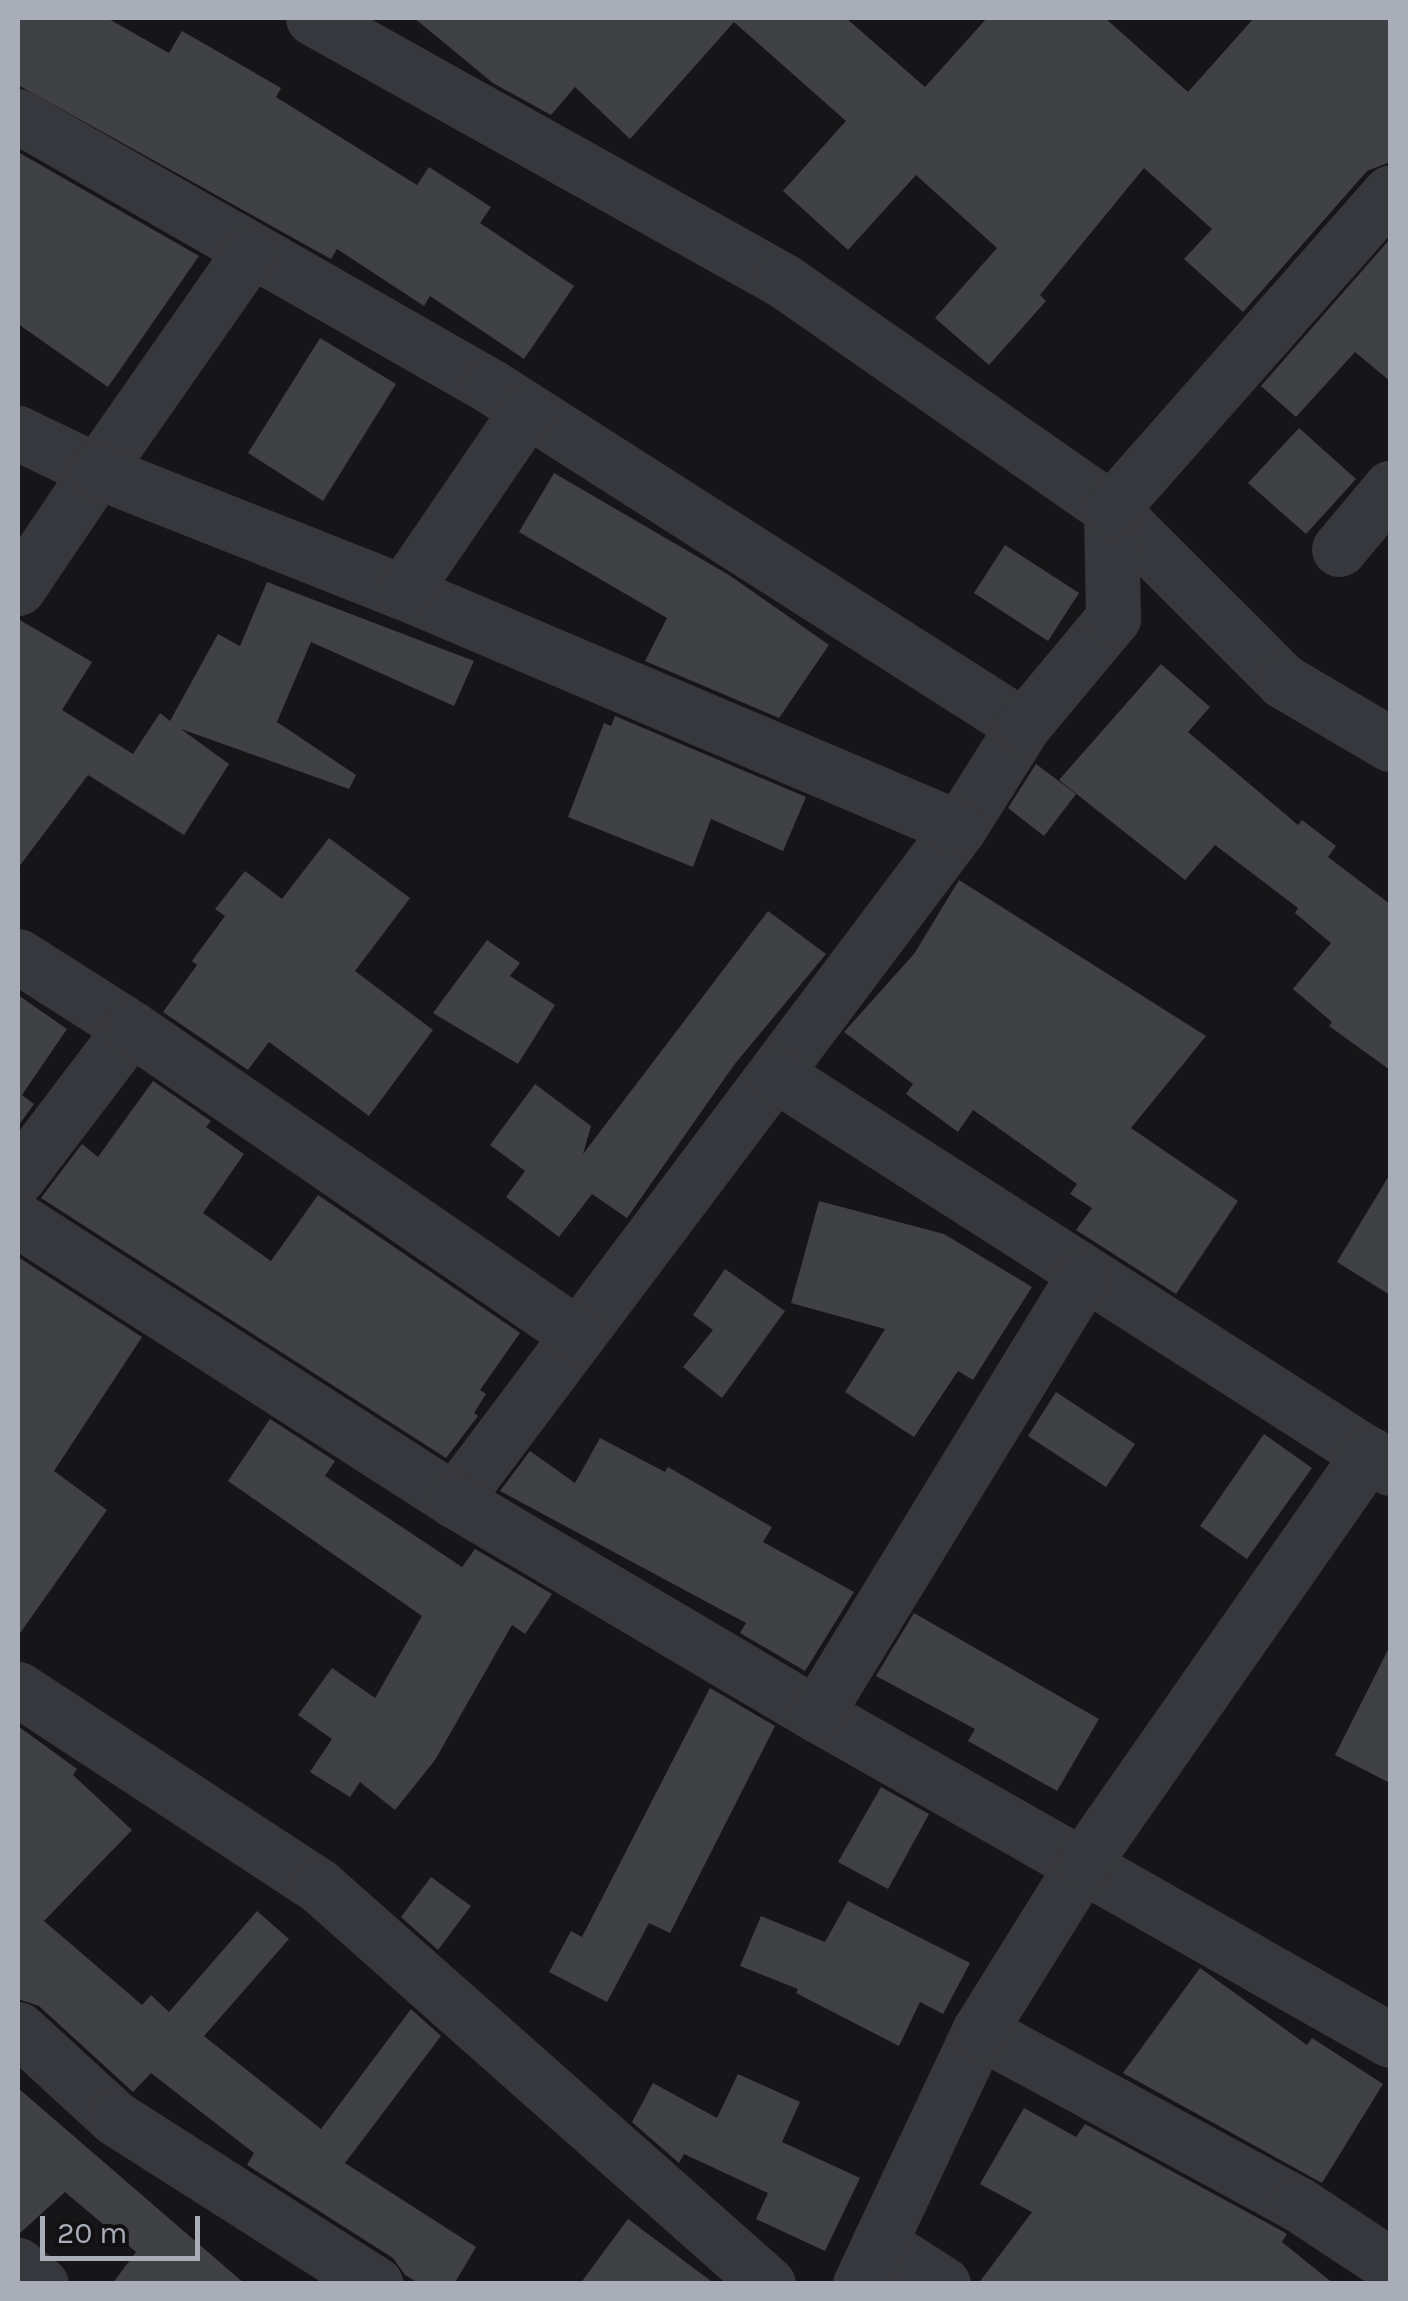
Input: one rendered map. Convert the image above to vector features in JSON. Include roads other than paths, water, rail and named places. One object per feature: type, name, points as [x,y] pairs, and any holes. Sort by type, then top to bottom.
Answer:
[{"type":"street","points":[[312,18],[784,281],[1111,508],[1283,681],[1390,744]]},
{"type":"street","points":[[18,116],[249,253],[527,410],[1023,726]]},
{"type":"street","points":[[454,1500],[960,828],[1023,726],[1113,618],[1111,508],[1382,219]]},
{"type":"street","points":[[18,588],[249,253]]},
{"type":"street","points":[[403,592],[527,410]]},
{"type":"street","points":[[18,433],[98,471],[403,592],[960,828]]},
{"type":"street","points":[[1339,548],[1390,488]]},
{"type":"street","points":[[18,956],[132,1028],[578,1335]]},
{"type":"street","points":[[18,1176],[132,1028]]},
{"type":"street","points":[[774,1074],[1380,1461],[1084,1862],[979,2031],[870,2263],[943,2284]]},
{"type":"street","points":[[18,1220],[454,1500],[816,1714],[1084,1862],[1390,2040]]},
{"type":"street","points":[[816,1714],[1084,1274]]},
{"type":"street","points":[[18,1690],[319,1886],[768,2284]]},
{"type":"street","points":[[18,2029],[115,2118],[376,2284]]},
{"type":"street","points":[[979,2031],[1298,2204],[1390,2265]]},
{"type":"street","points":[[18,2265],[42,2284]]}]
